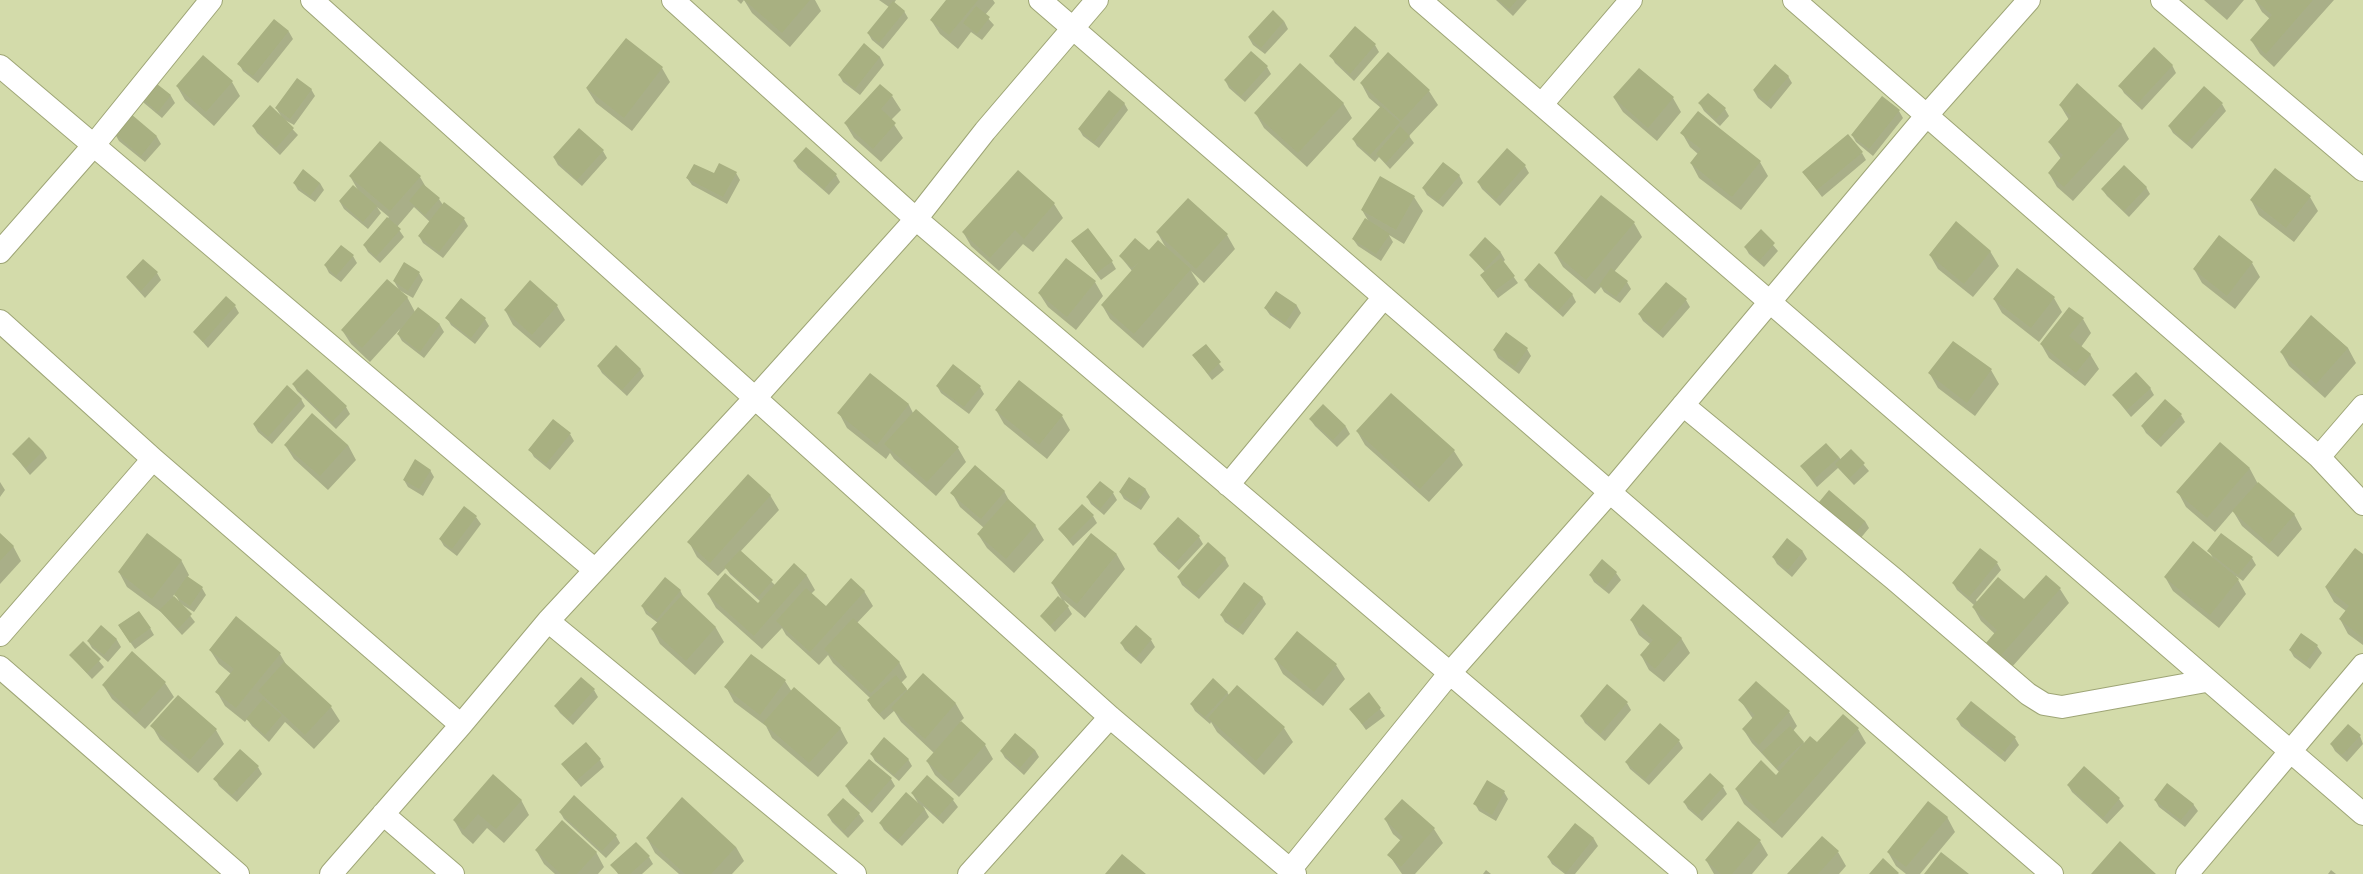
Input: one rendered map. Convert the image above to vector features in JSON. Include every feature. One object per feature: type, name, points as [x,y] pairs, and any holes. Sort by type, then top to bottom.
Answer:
[{"type":"street","points":[[0,252],[93,146],[211,0]]},
{"type":"street","points":[[312,0],[756,397],[1110,717],[1292,872],[1449,674],[1610,492],[1927,115],[2029,0]]},
{"type":"street","points":[[673,0],[916,218],[1449,674],[1686,874]]},
{"type":"street","points":[[1040,0],[2052,874]]},
{"type":"street","points":[[331,874],[461,725],[548,620],[756,397],[916,218],[985,131],[1074,29],[1097,0]]},
{"type":"street","points":[[1420,0],[1542,104],[2206,681],[2290,750],[2363,814]]},
{"type":"street","points":[[1542,104],[1632,0]]},
{"type":"street","points":[[1794,0],[2319,457],[2363,504]]},
{"type":"street","points":[[2162,0],[2363,170]]},
{"type":"street","points":[[0,66],[595,570]]},
{"type":"street","points":[[1228,485],[1384,296]]},
{"type":"street","points":[[0,321],[154,459],[461,725]]},
{"type":"street","points":[[1684,405],[1894,579],[2028,694],[2044,704],[2062,707],[2206,681]]},
{"type":"street","points":[[2319,457],[2363,406]]},
{"type":"street","points":[[0,635],[154,459]]},
{"type":"street","points":[[548,620],[855,874]]},
{"type":"street","points":[[2187,874],[2363,665]]},
{"type":"street","points":[[0,667],[238,874]]},
{"type":"street","points":[[969,874],[1110,717]]},
{"type":"street","points":[[383,814],[453,874]]},
{"type":"building","points":[[744,0],[810,0],[782,33]]},
{"type":"building","points":[[946,0],[978,0],[949,35],[930,20]]},
{"type":"building","points":[[1498,0],[1517,0],[1509,9]]},
{"type":"building","points":[[2255,0],[2313,0],[2266,54],[2250,40],[2272,15]]},
{"type":"building","points":[[893,1],[905,11],[879,43],[867,33]]},
{"type":"building","points":[[976,6],[990,17],[977,34],[963,23]]},
{"type":"building","points":[[1273,10],[1284,21],[1261,48],[1248,37]]},
{"type":"building","points":[[274,19],[289,31],[253,76],[237,64]]},
{"type":"building","points":[[1355,26],[1376,44],[1350,74],[1329,56]]},
{"type":"building","points":[[626,38],[663,67],[624,118],[586,88]]},
{"type":"building","points":[[864,43],[880,57],[855,89],[838,75]]},
{"type":"building","points":[[2154,47],[2173,65],[2138,103],[2118,86]]},
{"type":"building","points":[[1251,51],[1268,66],[1241,96],[1224,80]]},
{"type":"building","points":[[1388,52],[1430,90],[1401,121],[1360,83]]},
{"type":"building","points":[[203,55],[233,81],[206,112],[176,86]]},
{"type":"building","points":[[1300,63],[1344,103],[1298,153],[1254,113]]},
{"type":"building","points":[[1775,64],[1789,76],[1767,102],[1753,90]]},
{"type":"building","points":[[1639,68],[1674,97],[1648,128],[1613,97]]},
{"type":"building","points":[[297,78],[312,89],[290,119],[275,108]]},
{"type":"building","points":[[152,80],[171,95],[158,112],[139,96]]},
{"type":"building","points":[[2077,83],[2122,124],[2064,187],[2048,173],[2063,155],[2048,142],[2071,116],[2059,105]]},
{"type":"building","points":[[880,84],[893,95],[881,109],[896,123],[873,149],[844,123]]},
{"type":"building","points":[[2204,86],[2223,103],[2187,143],[2168,126]]},
{"type":"building","points":[[1109,90],[1125,103],[1094,142],[1078,129]]},
{"type":"building","points":[[1708,93],[1726,108],[1716,119],[1698,103]]},
{"type":"building","points":[[1882,96],[1900,110],[1869,149],[1851,135]]},
{"type":"building","points":[[270,105],[294,128],[276,148],[252,126]]},
{"type":"building","points":[[1381,106],[1400,122],[1370,155],[1352,139]]},
{"type":"building","points":[[1698,111],[1761,161],[1732,197],[1690,163],[1701,149],[1680,133]]},
{"type":"building","points":[[131,114],[157,136],[141,156],[114,133]]},
{"type":"building","points":[[1400,126],[1410,136],[1386,163],[1376,154]]},
{"type":"building","points":[[579,128],[604,150],[577,180],[553,157]]},
{"type":"building","points":[[1848,134],[1863,152],[1817,190],[1802,172]]},
{"type":"building","points":[[380,141],[421,176],[390,211],[349,176]]},
{"type":"building","points":[[806,147],[837,174],[824,189],[793,161]]},
{"type":"building","points":[[1507,148],[1526,165],[1496,199],[1477,182]]},
{"type":"building","points":[[1443,162],[1460,175],[1438,201],[1422,188]]},
{"type":"building","points":[[719,163],[737,172],[723,197],[686,178],[694,164],[714,173]]},
{"type":"building","points":[[2124,165],[2147,187],[2124,211],[2101,189]]},
{"type":"building","points":[[2275,168],[2311,196],[2286,228],[2250,200]]},
{"type":"building","points":[[303,169],[320,183],[310,196],[293,183]]},
{"type":"building","points":[[1018,170],[1055,203],[1024,239],[1015,230],[990,258],[962,232]]},
{"type":"building","points":[[1380,176],[1415,196],[1396,230],[1361,210]]},
{"type":"building","points":[[423,184],[440,198],[425,215],[409,201]]},
{"type":"building","points":[[353,185],[377,206],[363,222],[339,201]]},
{"type":"building","points":[[1601,195],[1635,222],[1586,280],[1554,253]]},
{"type":"building","points":[[1188,198],[1228,234],[1196,269],[1156,232]]},
{"type":"building","points":[[444,202],[465,218],[439,252],[418,236]]},
{"type":"building","points":[[387,217],[401,229],[376,257],[363,245]]},
{"type":"building","points":[[1365,218],[1390,234],[1376,254],[1352,239]]},
{"type":"building","points":[[1956,221],[1991,251],[1964,284],[1929,255]]},
{"type":"building","points":[[1088,228],[1113,261],[1096,273],[1071,241]]},
{"type":"building","points":[[1761,229],[1775,243],[1759,261],[1744,247]]},
{"type":"building","points":[[2219,235],[2253,262],[2227,296],[2193,269]]},
{"type":"building","points":[[1485,237],[1501,252],[1484,270],[1469,255]]},
{"type":"building","points":[[1135,238],[1149,250],[1158,240],[1191,269],[1134,334],[1101,305],[1139,262],[1132,268],[1119,256]]},
{"type":"building","points":[[341,245],[354,255],[336,276],[324,265]]},
{"type":"building","points":[[1066,258],[1096,281],[1067,317],[1038,293]]},
{"type":"building","points":[[1501,258],[1515,276],[1493,292],[1480,275]]},
{"type":"building","points":[[143,259],[158,272],[141,291],[126,277]]},
{"type":"building","points":[[404,262],[420,272],[408,291],[393,281]]},
{"type":"building","points":[[1539,263],[1573,294],[1558,311],[1524,280]]},
{"type":"building","points":[[1611,268],[1628,281],[1616,297],[1599,285]]},
{"type":"building","points":[[2017,268],[2055,297],[2031,328],[1993,299]]},
{"type":"building","points":[[387,279],[408,297],[362,348],[341,330]]},
{"type":"building","points":[[530,280],[558,305],[532,335],[504,310]]},
{"type":"building","points":[[1666,282],[1687,299],[1659,332],[1638,314]]},
{"type":"building","points":[[1276,291],[1297,305],[1285,323],[1264,308]]},
{"type":"building","points":[[226,296],[236,305],[203,342],[193,332]]},
{"type":"building","points":[[461,298],[486,318],[471,338],[445,318]]},
{"type":"building","points":[[418,307],[440,324],[420,352],[397,334]]},
{"type":"building","points":[[2069,307],[2084,318],[2069,336],[2091,354],[2076,373],[2040,344]]},
{"type":"building","points":[[2311,315],[2348,348],[2316,384],[2280,352]]},
{"type":"building","points":[[1506,332],[1528,348],[1515,367],[1493,350]]},
{"type":"building","points":[[1953,341],[1992,369],[1967,403],[1928,373]]},
{"type":"building","points":[[1206,344],[1221,362],[1208,374],[1192,355]]},
{"type":"building","points":[[616,345],[641,369],[622,390],[597,366]]},
{"type":"building","points":[[953,364],[981,386],[964,407],[936,386]]},
{"type":"building","points":[[307,369],[347,406],[332,422],[292,384]]},
{"type":"building","points":[[2136,372],[2151,388],[2127,410],[2112,395]]},
{"type":"building","points":[[870,373],[909,404],[877,445],[837,413]]},
{"type":"building","points":[[1019,380],[1063,415],[1039,445],[995,410]]},
{"type":"building","points":[[287,385],[302,399],[268,437],[253,424]]},
{"type":"building","points":[[1391,393],[1455,450],[1420,489],[1356,431]]},
{"type":"building","points":[[2165,399],[2182,414],[2157,441],[2141,426]]},
{"type":"building","points":[[1323,404],[1346,426],[1333,440],[1309,419]]},
{"type":"building","points":[[916,409],[959,447],[927,482],[884,444]]},
{"type":"building","points":[[312,413],[348,445],[320,476],[284,445]]},
{"type":"building","points":[[553,419],[571,433],[546,464],[528,450]]},
{"type":"building","points":[[29,437],[43,451],[26,468],[12,454]]},
{"type":"building","points":[[2220,442],[2250,468],[2207,518],[2176,492]]},
{"type":"building","points":[[1826,443],[1839,457],[1813,480],[1800,466]]},
{"type":"building","points":[[1851,449],[1865,463],[1849,479],[1835,464]]},
{"type":"building","points":[[415,459],[431,470],[419,489],[403,480]]},
{"type":"building","points":[[975,465],[1005,491],[981,519],[950,493]]},
{"type":"building","points":[[748,474],[771,495],[710,563],[687,542]]},
{"type":"building","points":[[1129,477],[1146,489],[1136,504],[1119,492]]},
{"type":"building","points":[[1100,481],[1114,492],[1100,509],[1086,497]]},
{"type":"building","points":[[2258,482],[2295,514],[2269,544],[2232,511]]},
{"type":"building","points":[[1829,490],[1865,521],[1851,538],[1815,507]]},
{"type":"building","points":[[1008,499],[1036,525],[1006,559],[977,534]]},
{"type":"building","points":[[1082,504],[1094,515],[1069,540],[1058,529]]},
{"type":"building","points":[[464,506],[477,516],[452,549],[439,539]]},
{"type":"building","points":[[1178,517],[1200,536],[1175,563],[1153,544]]},
{"type":"building","points":[[0,533],[14,546],[0,561]]},
{"type":"building","points":[[147,533],[182,560],[152,599],[118,572]]},
{"type":"building","points":[[1091,533],[1117,554],[1077,604],[1051,583]]},
{"type":"building","points":[[2221,533],[2253,557],[2238,575],[2207,551]]},
{"type":"building","points":[[1787,538],[1803,551],[1788,570],[1772,557]]},
{"type":"building","points":[[2193,541],[2239,579],[2210,615],[2164,577]]},
{"type":"building","points":[[1208,542],[1226,558],[1195,593],[1177,577]]},
{"type":"building","points":[[1980,548],[1998,562],[1969,597],[1952,583]]},
{"type":"building","points":[[2355,548],[2363,554],[2363,638],[2339,619],[2349,606],[2325,587]]},
{"type":"building","points":[[740,550],[773,580],[758,597],[724,567]]},
{"type":"building","points":[[1602,559],[1617,572],[1605,588],[1589,575]]},
{"type":"building","points":[[794,563],[807,575],[754,636],[707,594],[725,573],[758,603]]},
{"type":"building","points":[[2046,575],[2061,588],[1994,663],[1980,650],[1997,630],[1972,607],[1998,577],[2024,599]]},
{"type":"building","points":[[187,576],[203,587],[190,606],[174,595]]},
{"type":"building","points":[[665,577],[681,590],[657,619],[641,606]]},
{"type":"building","points":[[851,578],[865,591],[810,652],[776,621],[806,588],[826,606]]},
{"type":"building","points":[[1244,582],[1263,597],[1238,629],[1220,615]]},
{"type":"building","points":[[682,595],[716,627],[686,661],[651,629]]},
{"type":"building","points":[[174,596],[192,614],[178,629],[159,610]]},
{"type":"building","points":[[1058,596],[1069,606],[1050,626],[1040,616]]},
{"type":"building","points":[[1643,604],[1682,638],[1655,669],[1640,655],[1653,640],[1630,620]]},
{"type":"building","points":[[139,611],[151,628],[130,643],[118,625]]},
{"type":"building","points":[[236,616],[281,653],[236,708],[215,692],[234,669],[209,650]]},
{"type":"building","points":[[853,618],[900,662],[871,693],[824,649]]},
{"type":"building","points":[[101,625],[117,639],[104,655],[87,641]]},
{"type":"building","points":[[1136,625],[1152,639],[1136,658],[1120,643]]},
{"type":"building","points":[[1297,631],[1337,664],[1314,692],[1274,659]]},
{"type":"building","points":[[2301,633],[2318,645],[2306,662],[2289,650]]},
{"type":"building","points":[[83,641],[101,659],[87,673],[69,655]]},
{"type":"building","points":[[132,651],[166,682],[136,715],[102,685]]},
{"type":"building","points":[[751,654],[786,680],[760,715],[724,687]]},
{"type":"building","points":[[284,662],[332,706],[305,735],[258,691]]},
{"type":"building","points":[[923,673],[956,703],[925,739],[891,708]]},
{"type":"building","points":[[896,675],[907,689],[879,714],[867,700]]},
{"type":"building","points":[[581,677],[595,689],[568,719],[554,706]]},
{"type":"building","points":[[1213,678],[1228,692],[1205,717],[1190,704]]},
{"type":"building","points":[[1756,681],[1790,711],[1759,745],[1742,729],[1755,715],[1738,700]]},
{"type":"building","points":[[1607,684],[1628,702],[1600,734],[1580,716]]},
{"type":"building","points":[[1237,685],[1285,727],[1256,761],[1208,718]]},
{"type":"building","points":[[794,687],[841,728],[809,763],[763,723]]},
{"type":"building","points":[[1369,692],[1381,708],[1362,724],[1349,709]]},
{"type":"building","points":[[178,695],[217,729],[190,760],[150,726]]},
{"type":"building","points":[[263,699],[282,715],[265,735],[246,719]]},
{"type":"building","points":[[1971,701],[2016,737],[2001,755],[1956,719]]},
{"type":"building","points":[[1843,714],[1859,728],[1774,824],[1735,789],[1761,760],[1776,775],[1810,736],[1817,742]]},
{"type":"building","points":[[961,721],[986,744],[951,783],[926,761]]},
{"type":"building","points":[[1660,723],[1680,740],[1645,779],[1625,762]]},
{"type":"building","points":[[2348,724],[2361,735],[2342,755],[2330,744]]},
{"type":"building","points":[[1790,726],[1804,742],[1776,768],[1762,752]]},
{"type":"building","points":[[1015,733],[1035,750],[1020,768],[1000,751]]},
{"type":"building","points":[[884,737],[909,759],[894,775],[870,754]]},
{"type":"building","points":[[586,742],[601,759],[576,781],[561,764]]},
{"type":"building","points":[[240,749],[259,766],[232,795],[213,779]]},
{"type":"building","points":[[869,759],[892,778],[867,806],[845,786]]},
{"type":"building","points":[[2084,766],[2120,798],[2103,818],[2067,785]]},
{"type":"building","points":[[1710,773],[1724,786],[1698,815],[1683,802]]},
{"type":"building","points":[[493,774],[522,800],[496,829],[478,814],[464,830],[453,820]]},
{"type":"building","points":[[927,775],[954,799],[938,817],[911,793]]},
{"type":"building","points":[[1487,780],[1505,791],[1492,815],[1473,804]]},
{"type":"building","points":[[2167,783],[2194,804],[2181,820],[2154,800]]},
{"type":"building","points":[[906,792],[925,809],[898,840],[879,823]]},
{"type":"building","points":[[574,795],[617,835],[602,851],[559,812]]},
{"type":"building","points":[[682,797],[736,847],[711,874],[685,874],[646,838]]},
{"type":"building","points":[[843,798],[860,813],[844,831],[827,815]]},
{"type":"building","points":[[1402,799],[1435,828],[1401,867],[1387,855],[1403,837],[1384,819]]},
{"type":"building","points":[[1928,801],[1948,817],[1906,867],[1887,852]]},
{"type":"building","points":[[562,820],[597,852],[577,874],[561,874],[535,850]]},
{"type":"building","points":[[1738,821],[1761,840],[1732,874],[1721,874],[1705,860]]},
{"type":"building","points":[[1575,823],[1594,838],[1566,873],[1547,857]]},
{"type":"building","points":[[1822,836],[1839,851],[1818,874],[1787,874]]},
{"type":"building","points":[[2120,841],[2156,874],[2091,874]]},
{"type":"building","points":[[636,842],[650,856],[630,874],[619,874],[610,865]]},
{"type":"building","points":[[1941,852],[1969,874],[1924,874]]},
{"type":"building","points":[[1122,854],[1146,874],[1105,874]]},
{"type":"building","points":[[1883,858],[1899,873],[1898,874],[1869,874]]}]
